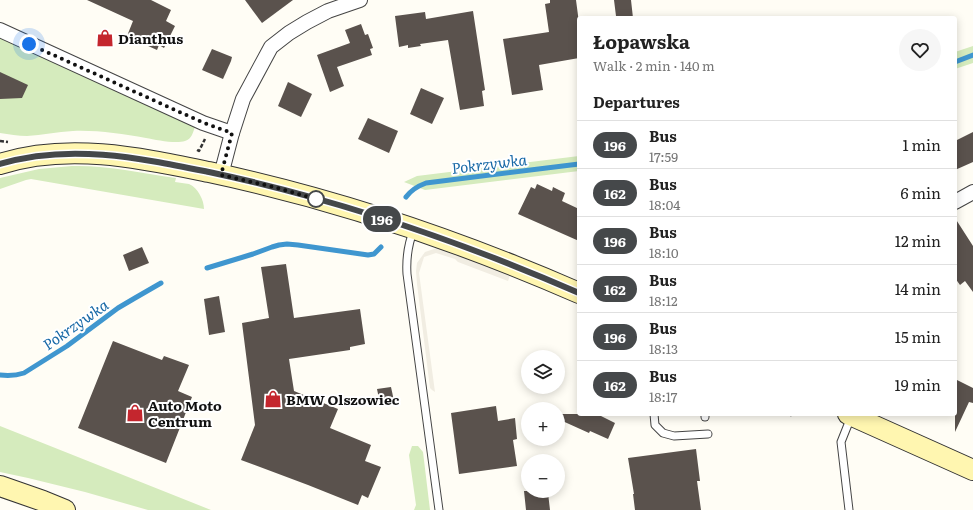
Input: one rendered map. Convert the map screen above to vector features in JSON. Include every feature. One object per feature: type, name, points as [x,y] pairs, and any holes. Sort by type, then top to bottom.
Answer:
[{"type":"street","points":[[221,175],[243,99],[272,47],[289,32],[307,22],[328,11],[360,0]]},
{"type":"street","points":[[0,30],[204,123],[232,133]]},
{"type":"street","points":[[0,164],[33,156],[77,153],[109,155],[221,175],[274,187],[365,213],[414,229],[506,262],[577,292]]},
{"type":"street","points":[[957,201],[973,192]]},
{"type":"street","points":[[852,416],[973,470]]},
{"type":"street","points":[[0,486],[65,510]]},
{"type":"street","points":[[0,499],[52,510]]},
{"type":"lane","points":[[414,229],[407,254],[407,274],[439,510]]},
{"type":"lane","points":[[654,416],[655,425],[664,433],[674,436],[708,434]]},
{"type":"lane","points":[[849,510],[841,442],[850,416]]},
{"type":"green space","points":[[0,37],[195,127],[192,135],[187,140],[177,142],[91,131],[73,131],[27,136],[0,133]]},
{"type":"green space","points":[[973,46],[973,63],[957,68],[957,51]]},
{"type":"green space","points":[[577,156],[577,171],[425,190],[404,182],[417,176]]},
{"type":"green space","points":[[72,166],[111,168],[176,178],[175,182],[189,184],[198,191],[202,198],[204,209],[31,179],[0,189],[0,178],[39,169]]},
{"type":"green space","points":[[0,426],[211,510],[148,510],[85,492],[0,472]]},
{"type":"green space","points":[[412,446],[418,446],[423,452],[430,510],[414,510],[416,505],[409,455]]},
{"type":"shaded area","points":[[437,248],[510,275],[508,281],[458,262],[455,259],[436,253],[424,257],[419,273],[435,392],[430,388],[416,271],[417,263],[425,252]]},
{"type":"building","points":[[87,0],[151,0],[171,10],[166,21],[175,26],[164,48],[159,45],[157,50],[139,43],[138,41],[127,36],[133,21]]},
{"type":"building","points":[[245,0],[293,0],[262,23]]},
{"type":"building","points":[[550,0],[576,0],[578,16],[577,58],[539,65],[543,90],[512,95],[503,39],[549,32],[545,4],[550,3]]},
{"type":"building","points":[[614,0],[631,0],[633,16],[616,16]]},
{"type":"building","points":[[473,11],[485,90],[482,91],[484,106],[460,110],[448,40],[420,44],[421,46],[408,48],[408,45],[399,47],[395,16],[425,12],[426,19]]},
{"type":"building","points":[[361,24],[365,35],[368,34],[373,48],[370,49],[372,55],[337,67],[344,86],[330,92],[317,55],[350,43],[345,30]]},
{"type":"building","points":[[212,49],[232,57],[223,79],[202,70]]},
{"type":"building","points":[[0,72],[28,85],[22,98],[0,99]]},
{"type":"building","points":[[288,82],[312,94],[301,117],[278,106]]},
{"type":"building","points":[[421,88],[444,98],[432,124],[410,114]]},
{"type":"building","points":[[368,118],[398,131],[389,153],[358,139]]},
{"type":"building","points":[[973,132],[973,162],[957,169],[957,140]]},
{"type":"building","points":[[537,184],[552,191],[553,187],[565,193],[562,201],[577,208],[577,240],[518,214],[531,187],[535,189]]},
{"type":"building","points":[[957,221],[973,246],[973,292],[965,281],[960,285],[957,281]]},
{"type":"building","points":[[142,247],[149,263],[129,271],[123,255]]},
{"type":"building","points":[[286,264],[294,318],[360,309],[365,344],[350,347],[350,350],[289,359],[294,391],[338,409],[330,428],[371,445],[365,461],[381,467],[368,498],[362,495],[358,505],[241,460],[255,425],[242,323],[269,318],[261,267]]},
{"type":"building","points":[[219,296],[225,332],[209,335],[204,299]]},
{"type":"building","name":"Auto Moto Centrum","points":[[113,341],[162,360],[164,356],[189,365],[178,391],[192,397],[166,463],[78,428]]},
{"type":"building","points":[[957,380],[973,388],[973,403],[969,402],[955,432],[955,416],[957,416]]},
{"type":"building","points":[[391,387],[394,401],[380,404],[377,389]]},
{"type":"building","points":[[496,406],[498,421],[515,418],[517,439],[513,440],[517,466],[459,474],[451,413]]},
{"type":"building","points":[[565,414],[577,414],[577,416],[601,416],[615,423],[608,439],[590,431],[589,433],[565,422]]},
{"type":"building","points":[[696,449],[700,481],[697,481],[701,510],[635,510],[628,458]]},
{"type":"building","points":[[525,498],[549,498],[550,510],[526,510]]},
{"type":"waterway","name":"Pokrzywka","points":[[957,61],[973,55]]},
{"type":"waterway","name":"Pokrzywka","points":[[406,197],[415,188],[426,183],[577,164]]},
{"type":"waterway","name":"Pokrzywka","points":[[207,268],[272,247],[287,244],[368,255],[374,254],[381,247]]},
{"type":"waterway","name":"Pokrzywka","points":[[0,375],[12,376],[24,373],[67,346],[118,308],[161,283]]},
{"type":"bus line","name":"196","points":[[0,164],[33,156],[77,153],[109,155],[221,175],[274,187],[402,225],[496,258],[577,292]]},
{"type":"place","name":"Dianthus","points":[[105,38]]},
{"type":"place","name":"BMW Olszowiec","points":[[273,399]]},
{"type":"place","name":"Auto Moto Centrum","points":[[135,413]]},
{"type":"route","points":[[29,44],[204,123],[232,133],[221,175],[274,187],[316,199]]}]
